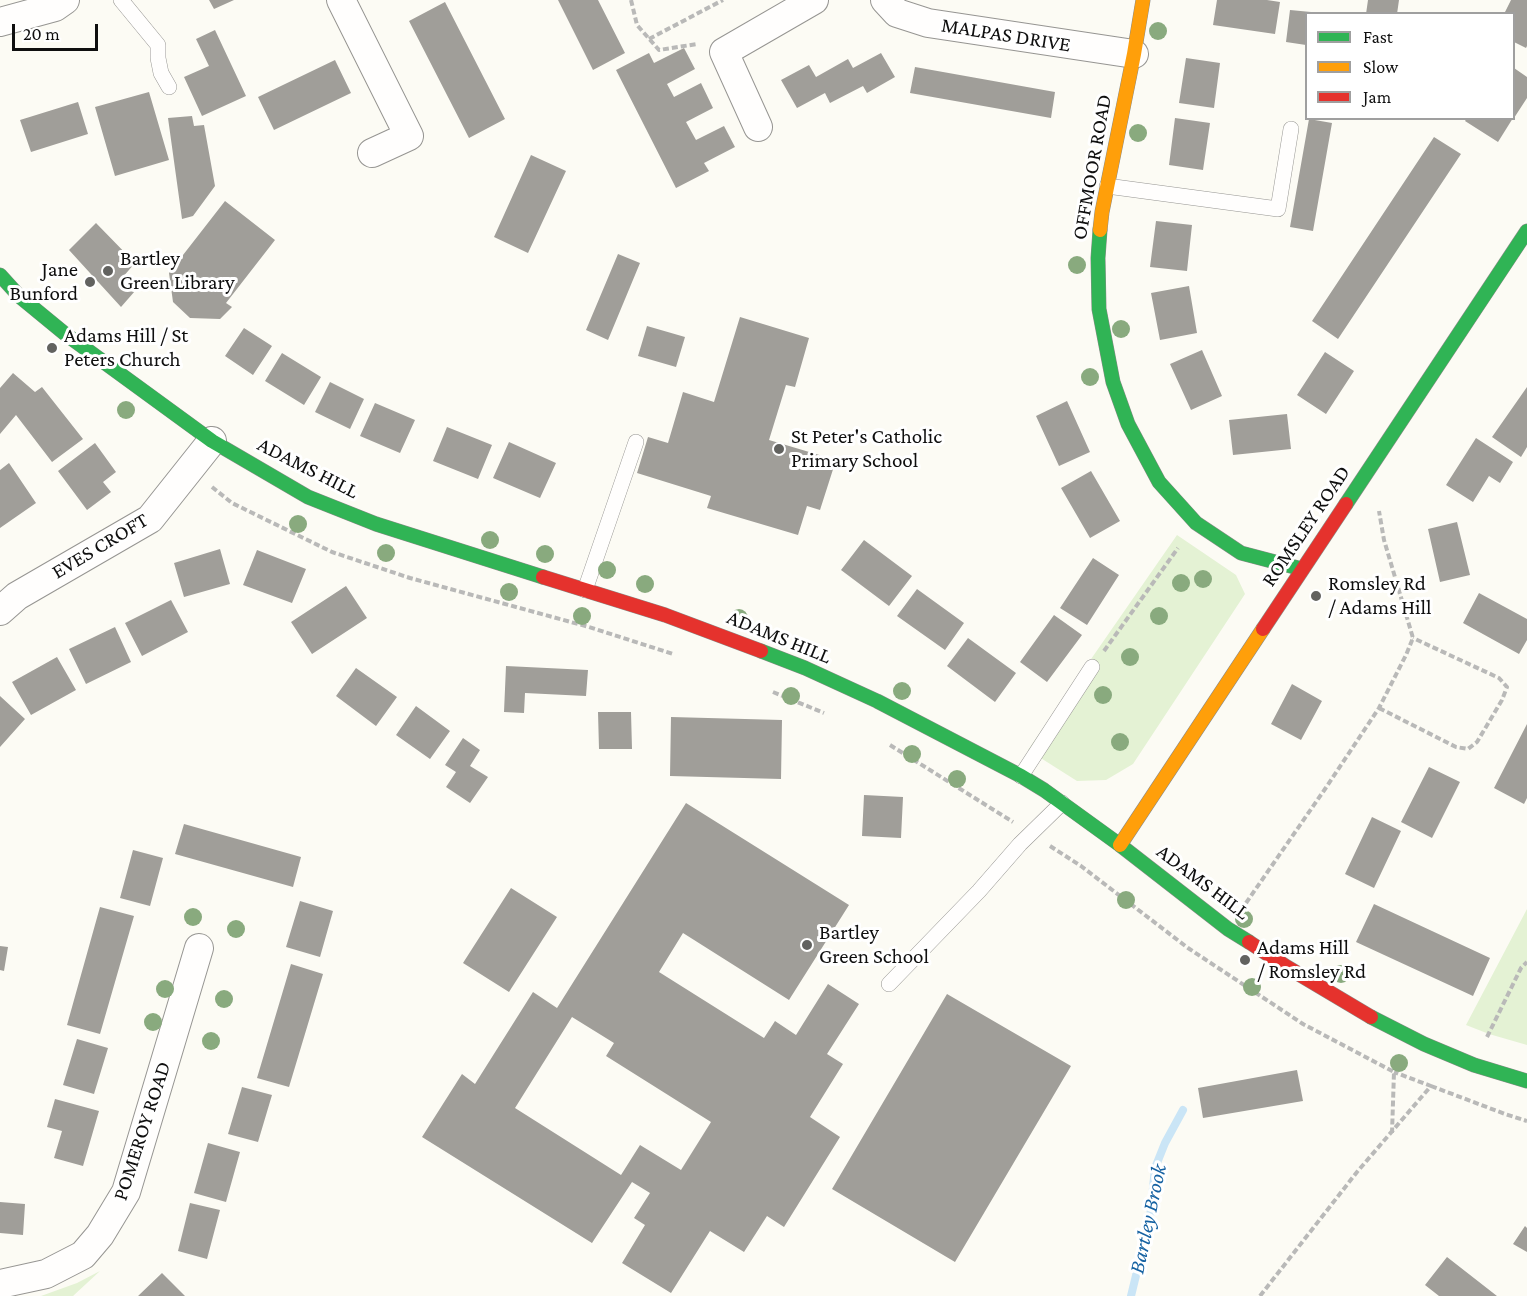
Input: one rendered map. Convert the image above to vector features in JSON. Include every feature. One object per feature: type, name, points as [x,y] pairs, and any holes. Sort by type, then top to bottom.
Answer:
[{"type":"street","points":[[0,22],[55,7],[65,0]]},
{"type":"street","points":[[341,0],[409,136],[372,153]]},
{"type":"street","points":[[758,127],[724,52],[814,0]]},
{"type":"street","name":"MALPAS DRIVE","points":[[885,0],[897,13],[928,23],[1134,54]]},
{"type":"street","name":"OFFMOOR ROAD","points":[[1143,0],[1102,212],[1098,258],[1099,309],[1113,382],[1128,424],[1159,482],[1196,523],[1241,553],[1302,569]]},
{"type":"street","name":"ROMSLEY ROAD","points":[[1120,845],[1527,231]]},
{"type":"street","name":"ADAMS HILL","points":[[0,275],[19,296],[64,333],[212,441],[308,497],[376,524],[665,615],[805,668],[877,701],[1044,790],[1228,928],[1368,1016],[1424,1044],[1474,1065],[1527,1081]]},
{"type":"street","name":"EVES CROFT","points":[[0,611],[17,596],[150,519],[212,441]]},
{"type":"street","name":"POMEROY ROAD","points":[[0,1284],[46,1275],[83,1255],[100,1235],[126,1192],[199,948]]},
{"type":"lane","points":[[121,0],[158,45],[161,74],[169,87]]},
{"type":"lane","points":[[1107,186],[1278,209],[1291,129]]},
{"type":"lane","points":[[585,590],[636,442]]},
{"type":"lane","points":[[1021,776],[1092,667]]},
{"type":"lane","points":[[889,984],[979,891],[1020,844],[1062,803]]},
{"type":"path","points":[[631,0],[637,25],[659,50],[696,44],[724,52]]},
{"type":"path","points":[[649,39],[723,0]]},
{"type":"path","points":[[189,470],[232,503],[332,552],[410,578],[589,627],[677,655]]},
{"type":"path","points":[[1228,928],[1379,708],[1413,638],[1384,540],[1379,508]]},
{"type":"path","points":[[1092,667],[1196,523]]},
{"type":"path","points":[[1379,708],[1456,747],[1468,749],[1477,742],[1502,700],[1507,687],[1499,678],[1413,638]]},
{"type":"path","points":[[764,688],[828,715]]},
{"type":"path","points":[[889,745],[1081,867],[1188,948],[1303,1024],[1394,1072],[1527,1121]]},
{"type":"path","points":[[1474,1065],[1521,968],[1527,962]]},
{"type":"path","points":[[1392,1133],[1394,1072]]},
{"type":"path","points":[[1260,1296],[1357,1172],[1431,1086]]},
{"type":"green space","points":[[1177,535],[1236,575],[1245,594],[1133,764],[1106,780],[1077,781],[1028,750]]},
{"type":"green space","points":[[1527,909],[1527,1045],[1466,1025]]},
{"type":"green space","points":[[100,1271],[73,1296],[41,1296],[77,1283]]},
{"type":"building","points":[[209,0],[234,0],[214,9]]},
{"type":"building","points":[[558,0],[598,0],[625,53],[593,70]]},
{"type":"building","points":[[1217,0],[1280,2],[1275,34],[1213,25]]},
{"type":"building","points":[[1368,0],[1399,0],[1397,12],[1366,12]]},
{"type":"building","points":[[1511,0],[1527,0],[1526,48],[1515,42],[1515,12],[1505,12]]},
{"type":"building","points":[[445,2],[505,119],[469,138],[409,21]]},
{"type":"building","points":[[1290,10],[1311,12],[1305,12],[1305,45],[1286,42]]},
{"type":"building","points":[[215,30],[246,96],[202,116],[184,77],[209,66],[196,39]]},
{"type":"building","points":[[684,48],[695,69],[667,84],[674,97],[701,83],[713,108],[686,122],[696,140],[724,126],[735,147],[704,163],[709,171],[676,188],[616,70],[649,53],[654,63]]},
{"type":"building","points":[[881,53],[895,77],[867,93],[863,86],[830,103],[825,93],[797,108],[781,80],[809,65],[816,77],[848,59],[853,68]]},
{"type":"building","points":[[1186,58],[1220,63],[1214,108],[1179,103]]},
{"type":"building","points":[[335,60],[351,93],[274,130],[258,97]]},
{"type":"building","points":[[915,67],[1055,92],[1051,118],[910,93]]},
{"type":"building","points":[[1515,69],[1527,77],[1527,98],[1515,116]]},
{"type":"building","points":[[149,92],[169,160],[115,176],[95,107]]},
{"type":"building","points":[[78,102],[88,134],[31,152],[20,120]]},
{"type":"building","points":[[192,116],[194,126],[204,125],[215,186],[193,216],[182,219],[168,118]]},
{"type":"building","points":[[1175,118],[1210,123],[1203,170],[1169,165]]},
{"type":"building","points":[[1309,120],[1332,123],[1313,231],[1290,227]]},
{"type":"building","points":[[1466,120],[1512,120],[1498,142]]},
{"type":"building","points":[[1434,137],[1461,154],[1338,339],[1312,321]]},
{"type":"building","points":[[531,155],[566,171],[528,253],[494,237]]},
{"type":"building","points":[[225,201],[275,240],[226,303],[232,307],[220,319],[190,318],[173,302],[169,273]]},
{"type":"building","points":[[1156,221],[1192,225],[1187,271],[1150,267]]},
{"type":"building","name":"Bartley Green Library","points":[[96,223],[135,263],[122,278],[135,291],[121,307],[69,250]]},
{"type":"building","points":[[618,254],[640,263],[608,340],[586,330]]},
{"type":"building","points":[[1189,286],[1197,333],[1160,340],[1151,293]]},
{"type":"building","points":[[740,317],[809,338],[795,387],[786,385],[769,440],[836,460],[820,510],[807,506],[798,535],[707,508],[711,496],[637,473],[648,437],[668,443],[683,392],[714,402]]},
{"type":"building","points":[[647,326],[685,337],[676,367],[638,356]]},
{"type":"building","points":[[244,328],[272,346],[253,375],[225,356]]},
{"type":"building","points":[[1202,350],[1222,396],[1191,410],[1170,364]]},
{"type":"building","points":[[1325,352],[1354,371],[1326,414],[1297,395]]},
{"type":"building","points":[[282,353],[321,377],[304,405],[265,381]]},
{"type":"building","points":[[13,373],[35,392],[42,387],[83,439],[52,462],[16,415],[0,434],[0,388]]},
{"type":"building","points":[[330,382],[364,399],[350,429],[315,412]]},
{"type":"building","points":[[1527,387],[1527,447],[1521,457],[1492,437]]},
{"type":"building","points":[[1067,401],[1090,452],[1059,466],[1036,416]]},
{"type":"building","points":[[375,403],[415,420],[400,453],[360,436]]},
{"type":"building","points":[[1287,414],[1291,449],[1233,455],[1229,420]]},
{"type":"building","points":[[447,427],[492,445],[478,479],[433,461]]},
{"type":"building","points":[[1476,438],[1513,462],[1500,483],[1489,476],[1473,502],[1446,485]]},
{"type":"building","points":[[509,442],[556,463],[540,498],[493,478]]},
{"type":"building","points":[[95,443],[116,472],[103,482],[111,492],[87,510],[58,471]]},
{"type":"building","points":[[9,463],[36,503],[0,528],[0,470]]},
{"type":"building","points":[[1091,471],[1120,521],[1090,538],[1061,488]]},
{"type":"building","points":[[1457,522],[1470,575],[1440,582],[1428,529]]},
{"type":"building","points":[[864,540],[912,576],[889,606],[841,570]]},
{"type":"building","points":[[220,549],[230,584],[184,597],[174,563]]},
{"type":"building","points":[[257,550],[306,569],[292,603],[243,585]]},
{"type":"building","points":[[1093,558],[1119,575],[1087,625],[1060,608]]},
{"type":"building","points":[[346,586],[367,618],[312,654],[291,622]]},
{"type":"building","points":[[917,589],[964,623],[945,650],[897,616]]},
{"type":"building","points":[[1479,593],[1527,619],[1527,640],[1519,654],[1463,623]]},
{"type":"building","points":[[171,600],[188,632],[142,656],[125,623]]},
{"type":"building","points":[[1054,615],[1082,635],[1047,682],[1020,662]]},
{"type":"building","points":[[115,627],[131,662],[86,684],[69,649]]},
{"type":"building","points":[[968,638],[1016,673],[995,702],[947,666]]},
{"type":"building","points":[[57,657],[76,690],[31,715],[12,682]]},
{"type":"building","points":[[506,666],[588,670],[586,696],[525,693],[524,713],[504,712]]},
{"type":"building","points":[[356,668],[397,697],[376,726],[336,696]]},
{"type":"building","points":[[1292,684],[1322,701],[1301,740],[1271,724]]},
{"type":"building","points":[[0,696],[25,719],[0,747]]},
{"type":"building","points":[[416,706],[450,731],[430,759],[396,735]]},
{"type":"building","points":[[598,712],[631,712],[632,749],[599,749]]},
{"type":"building","points":[[671,717],[782,720],[781,779],[670,776]]},
{"type":"building","points":[[1527,724],[1527,798],[1524,804],[1494,788]]},
{"type":"building","points":[[463,738],[480,750],[470,766],[488,777],[470,803],[446,787],[456,772],[445,765]]},
{"type":"building","points":[[1429,767],[1460,782],[1432,838],[1401,822]]},
{"type":"building","points":[[864,795],[903,797],[901,838],[862,836]]},
{"type":"building","points":[[686,803],[849,905],[789,1000],[683,933],[659,972],[764,1038],[775,1021],[796,1035],[828,984],[859,1004],[827,1054],[843,1064],[810,1117],[840,1137],[784,1227],[767,1216],[744,1252],[710,1231],[671,1293],[622,1263],[645,1225],[634,1218],[650,1193],[632,1182],[592,1243],[422,1137],[462,1074],[475,1084],[533,992],[557,1008]],"holes":[[[572,1017],[614,1043],[606,1056],[711,1122],[681,1170],[640,1145],[621,1175],[515,1108]]]},
{"type":"building","points":[[1372,817],[1401,831],[1374,888],[1345,874]]},
{"type":"building","points":[[184,824],[301,857],[293,887],[175,854]]},
{"type":"building","points":[[133,850],[163,858],[150,906],[120,898]]},
{"type":"building","points":[[511,888],[557,917],[509,992],[463,963]]},
{"type":"building","points":[[300,901],[333,911],[320,957],[286,947]]},
{"type":"building","points":[[1374,904],[1490,958],[1473,996],[1356,942]]},
{"type":"building","points":[[100,907],[134,916],[100,1034],[67,1025]]},
{"type":"building","points":[[0,946],[8,947],[4,971],[0,970]]},
{"type":"building","points":[[291,964],[323,974],[289,1087],[257,1078]]},
{"type":"building","points":[[947,994],[1071,1066],[955,1262],[832,1189]]},
{"type":"building","points":[[77,1039],[108,1048],[94,1094],[63,1085]]},
{"type":"building","points":[[1297,1070],[1303,1101],[1203,1118],[1198,1088]]},
{"type":"building","points":[[242,1087],[272,1095],[258,1142],[228,1134]]},
{"type":"building","points":[[55,1099],[99,1111],[83,1166],[54,1158],[62,1131],[47,1127]]},
{"type":"building","points":[[208,1143],[240,1152],[226,1202],[194,1193]]},
{"type":"building","points":[[0,1202],[25,1204],[23,1235],[0,1233]]},
{"type":"building","points":[[190,1203],[220,1210],[207,1259],[178,1251]]},
{"type":"building","points":[[1525,1226],[1527,1228],[1527,1252],[1513,1244]]},
{"type":"building","points":[[1447,1257],[1497,1296],[1439,1296],[1425,1285]]},
{"type":"building","points":[[162,1273],[185,1296],[138,1296]]},
{"type":"waterway","name":"Bartley Brook","points":[[1131,1296],[1150,1218],[1155,1168],[1165,1143],[1183,1110]]},
{"type":"traffic: fast","points":[[1100,230],[1099,309],[1113,382],[1128,424],[1159,482],[1196,523],[1241,553],[1302,569]]},
{"type":"traffic: fast","points":[[1346,504],[1527,231]]},
{"type":"traffic: fast","points":[[0,275],[19,296],[64,333],[212,441],[308,497],[376,524],[543,577]]},
{"type":"traffic: fast","points":[[761,651],[805,668],[877,701],[1021,776],[1120,845],[1228,929],[1249,942]]},
{"type":"traffic: fast","points":[[1371,1017],[1424,1044],[1474,1065],[1527,1081]]},
{"type":"traffic: slow","points":[[1100,230],[1143,0]]},
{"type":"traffic: slow","points":[[1120,845],[1263,629]]},
{"type":"traffic: jam","points":[[1263,629],[1346,504]]},
{"type":"traffic: jam","points":[[543,577],[665,615],[761,651]]},
{"type":"traffic: jam","points":[[1249,942],[1371,1017]]},
{"type":"place","name":"Bartley Green Library","points":[[108,271]]},
{"type":"place","name":"Jane Bunford","points":[[90,282]]},
{"type":"place","name":"Adams Hill / St Peters Church","points":[[52,348]]},
{"type":"place","name":"St Peter's Catholic Primary School","points":[[779,449]]},
{"type":"place","name":"Romsley Rd / Adams Hill","points":[[1316,596]]},
{"type":"place","name":"Bartley Green School","points":[[807,945]]},
{"type":"place","name":"Adams Hill / Romsley Rd","points":[[1245,960]]}]
